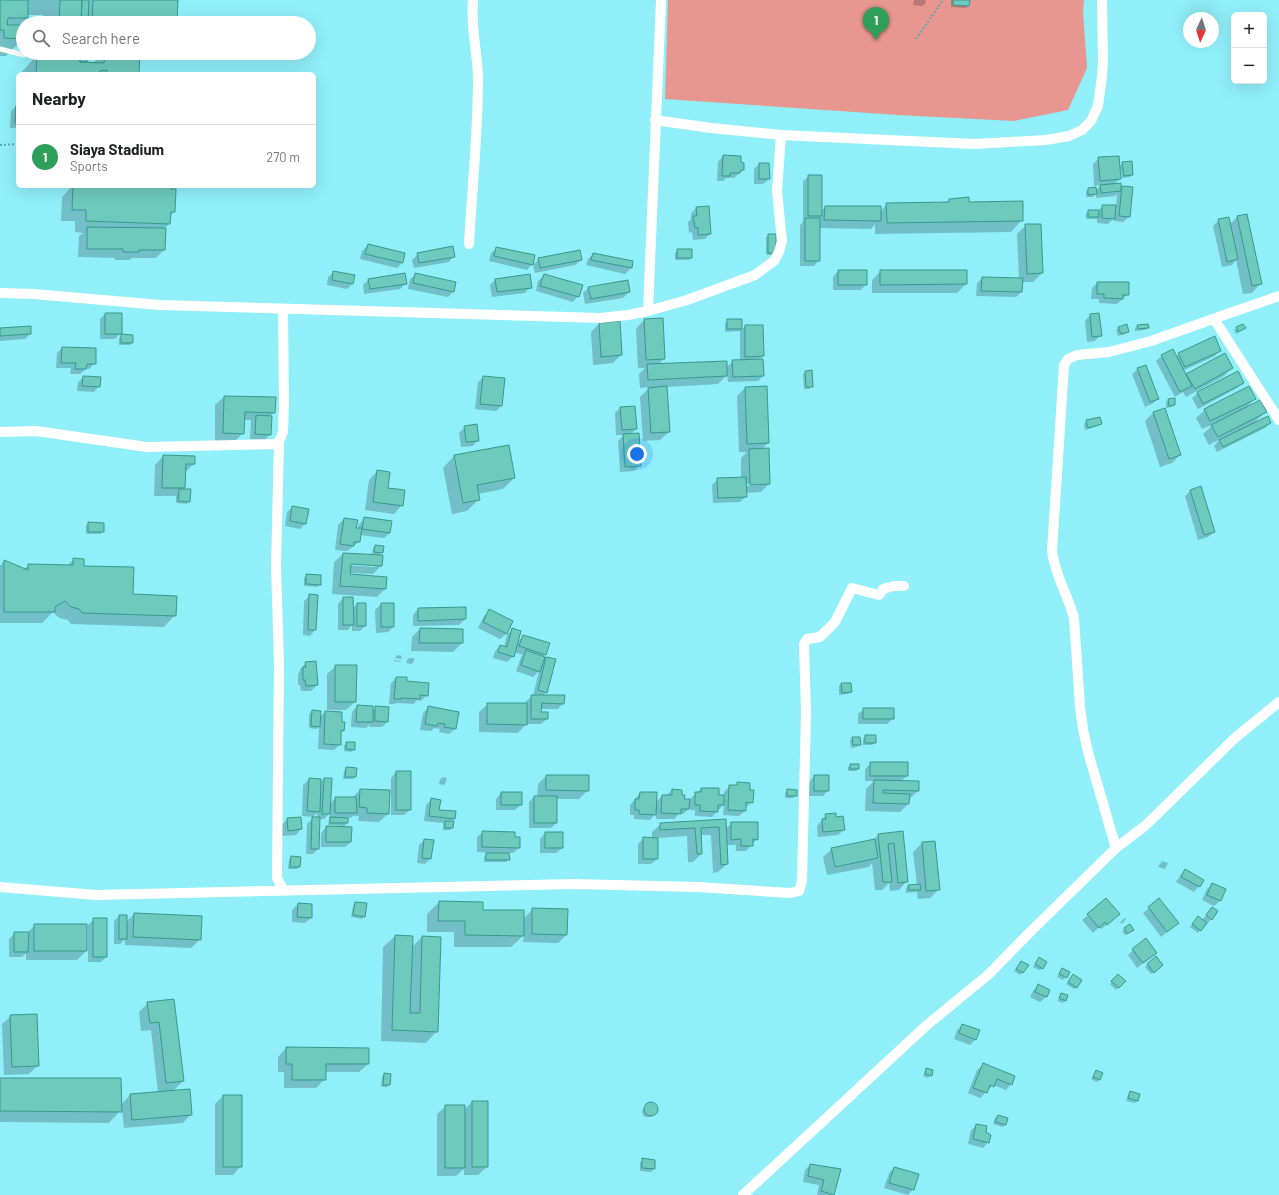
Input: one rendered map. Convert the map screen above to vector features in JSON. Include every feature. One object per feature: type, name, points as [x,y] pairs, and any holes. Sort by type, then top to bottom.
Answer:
[{"type":"street","points":[[469,244],[478,106],[477,61],[473,23],[474,0]]},
{"type":"street","points":[[648,311],[661,0]]},
{"type":"street","points":[[655,120],[711,128],[781,135],[974,144],[1046,140],[1069,136],[1082,130],[1091,121],[1098,106],[1103,61],[1102,0]]},
{"type":"street","points":[[0,294],[34,294],[160,305],[600,318],[648,311],[687,300],[755,275],[774,261],[779,252],[782,241],[777,191],[781,135]]},
{"type":"street","points":[[1116,848],[1088,752],[1080,707],[1074,618],[1072,609],[1060,584],[1054,565],[1052,551],[1064,365],[1068,359],[1077,355],[1098,353],[1151,341],[1279,296]]},
{"type":"street","points":[[283,308],[284,404],[283,432],[279,442],[276,566],[279,663],[277,878],[284,891]]},
{"type":"street","points":[[1214,319],[1279,420]]},
{"type":"street","points":[[0,432],[36,431],[147,447],[270,445],[279,442]]},
{"type":"street","points":[[0,886],[96,895],[574,884],[690,886],[783,893],[799,891],[802,881],[806,712],[804,644],[807,639],[820,637],[835,622],[852,588],[879,595],[883,589],[894,586],[904,586]]},
{"type":"street","points":[[743,1195],[921,1030],[989,974],[1116,848],[1146,825],[1236,737],[1279,702]]},
{"type":"lane","points":[[0,49],[16,53]]},
{"type":"path","points":[[916,39],[943,0]]},
{"type":"path","points":[[0,145],[16,144]]},
{"type":"shaded area","points":[[668,0],[1084,0],[1083,12],[1087,68],[1068,110],[1014,121],[898,115],[665,99]]},
{"type":"building","points":[[0,0],[28,0],[28,16],[8,18],[7,25],[16,25],[16,39],[4,38],[4,30],[0,30]]},
{"type":"building","points":[[60,0],[82,0],[81,16],[59,16]]},
{"type":"building","points":[[82,0],[89,0],[88,16],[81,16]]},
{"type":"building","points":[[93,0],[178,0],[177,16],[92,16]]},
{"type":"building","points":[[953,0],[970,0],[969,6],[953,5]]},
{"type":"building","points":[[37,60],[80,60],[80,62],[104,63],[104,60],[140,60],[139,72],[107,72],[107,70],[100,72],[36,72]]},
{"type":"building","points":[[80,60],[87,60],[87,62],[80,62]]},
{"type":"building","points":[[723,155],[741,156],[741,162],[744,163],[744,170],[741,170],[740,173],[730,173],[730,176],[722,176]]},
{"type":"building","points":[[1119,156],[1121,179],[1100,181],[1098,157]]},
{"type":"building","points":[[1132,161],[1133,175],[1124,176],[1122,162]]},
{"type":"building","points":[[759,163],[769,163],[770,179],[759,179]]},
{"type":"building","points":[[808,175],[822,175],[822,216],[808,216]]},
{"type":"building","points":[[1121,183],[1121,191],[1101,193],[1100,185]]},
{"type":"building","points":[[1122,186],[1133,187],[1130,217],[1119,216]]},
{"type":"building","points":[[1096,187],[1097,194],[1088,195],[1088,188]]},
{"type":"building","points":[[73,188],[176,189],[175,212],[171,212],[170,224],[86,221],[86,210],[72,210]]},
{"type":"building","points":[[969,197],[969,202],[1023,201],[1023,221],[887,223],[886,203],[949,202],[949,199]]},
{"type":"building","points":[[1102,205],[1116,205],[1115,219],[1102,218]]},
{"type":"building","points":[[709,206],[711,234],[698,235],[698,227],[695,228],[693,216],[697,216],[696,207]]},
{"type":"building","points":[[825,206],[881,206],[881,221],[824,220]]},
{"type":"building","points":[[1088,210],[1099,210],[1099,217],[1088,217]]},
{"type":"building","points":[[1247,214],[1262,284],[1252,286],[1237,216]]},
{"type":"building","points":[[1229,217],[1238,259],[1227,262],[1218,219]]},
{"type":"building","points":[[805,218],[820,218],[820,261],[805,261]]},
{"type":"building","points":[[1025,224],[1041,224],[1043,273],[1027,274]]},
{"type":"building","points":[[87,227],[166,228],[165,250],[139,250],[139,252],[123,252],[123,249],[87,249]]},
{"type":"building","points":[[768,234],[776,234],[776,253],[768,253]]},
{"type":"building","points":[[368,244],[405,253],[403,263],[365,254]]},
{"type":"building","points":[[453,246],[455,257],[419,263],[417,253]]},
{"type":"building","points":[[496,247],[535,255],[533,265],[494,256]]},
{"type":"building","points":[[677,249],[692,249],[692,258],[677,258]]},
{"type":"building","points":[[580,250],[582,260],[540,268],[538,258]]},
{"type":"building","points":[[593,253],[633,261],[632,268],[591,260]]},
{"type":"building","points":[[838,270],[867,270],[867,285],[838,285]]},
{"type":"building","points":[[880,270],[967,270],[967,284],[880,285]]},
{"type":"building","points":[[333,271],[355,275],[353,284],[332,280]]},
{"type":"building","points":[[405,273],[407,284],[370,289],[368,279]]},
{"type":"building","points":[[415,273],[456,282],[454,292],[413,283]]},
{"type":"building","points":[[530,274],[532,288],[497,292],[495,279]]},
{"type":"building","points":[[544,274],[583,285],[579,297],[540,286]]},
{"type":"building","points":[[982,277],[1023,278],[1022,292],[981,291]]},
{"type":"building","points":[[628,280],[630,292],[591,299],[588,287]]},
{"type":"building","points":[[1097,282],[1129,282],[1129,295],[1123,295],[1123,299],[1104,298],[1104,294],[1097,294]]},
{"type":"building","points":[[105,313],[122,313],[122,334],[105,334]]},
{"type":"building","points":[[1099,313],[1102,336],[1092,337],[1090,314]]},
{"type":"building","points":[[663,318],[665,359],[646,360],[644,319]]},
{"type":"building","points":[[727,319],[742,319],[742,329],[727,329]]},
{"type":"building","points":[[620,321],[622,355],[601,357],[599,323]]},
{"type":"building","points":[[1127,324],[1129,332],[1121,334],[1118,327]]},
{"type":"building","points":[[1148,324],[1149,328],[1138,329],[1137,325]]},
{"type":"building","points":[[1243,324],[1246,328],[1238,332],[1236,327]]},
{"type":"building","points":[[745,325],[763,325],[764,356],[745,357]]},
{"type":"building","points":[[31,326],[31,334],[0,336],[0,328]]},
{"type":"building","points":[[121,334],[133,335],[133,343],[121,343]]},
{"type":"building","points":[[1215,336],[1221,351],[1185,367],[1178,353]]},
{"type":"building","points":[[62,347],[96,348],[96,364],[87,364],[86,369],[75,369],[76,363],[61,363]]},
{"type":"building","points":[[1173,349],[1192,386],[1180,392],[1161,355]]},
{"type":"building","points":[[1225,353],[1233,368],[1195,389],[1186,374]]},
{"type":"building","points":[[763,359],[764,376],[733,377],[732,360]]},
{"type":"building","points":[[727,361],[727,376],[648,380],[647,364]]},
{"type":"building","points":[[1146,365],[1159,399],[1150,402],[1137,368]]},
{"type":"building","points":[[812,370],[813,387],[806,387],[805,371]]},
{"type":"building","points":[[1238,371],[1244,383],[1203,404],[1197,392]]},
{"type":"building","points":[[83,376],[101,377],[100,387],[82,386]]},
{"type":"building","points":[[483,376],[505,378],[502,406],[480,404]]},
{"type":"building","points":[[667,386],[670,432],[651,433],[648,388]]},
{"type":"building","points":[[767,386],[769,443],[747,444],[745,387]]},
{"type":"building","points":[[1249,386],[1256,399],[1210,421],[1204,409]]},
{"type":"building","points":[[224,396],[276,397],[275,413],[245,412],[244,434],[223,433]]},
{"type":"building","points":[[1175,398],[1175,405],[1169,406],[1168,399]]},
{"type":"building","points":[[1260,400],[1267,412],[1218,437],[1211,425]]},
{"type":"building","points":[[635,406],[637,429],[622,430],[620,407]]},
{"type":"building","points":[[1165,408],[1181,455],[1169,459],[1153,412]]},
{"type":"building","points":[[256,415],[272,416],[271,435],[255,434]]},
{"type":"building","points":[[1268,416],[1271,423],[1223,447],[1219,440]]},
{"type":"building","points":[[1100,417],[1102,424],[1088,428],[1086,420]]},
{"type":"building","points":[[477,424],[479,441],[466,442],[464,426]]},
{"type":"building","points":[[639,433],[641,466],[625,467],[623,434]]},
{"type":"building","points":[[509,445],[515,478],[477,485],[480,500],[463,503],[454,455]]},
{"type":"building","points":[[769,448],[770,484],[750,485],[749,449]]},
{"type":"building","points":[[163,455],[195,456],[195,464],[186,464],[185,488],[162,488]]},
{"type":"building","points":[[377,470],[390,472],[388,488],[405,490],[403,506],[373,502]]},
{"type":"building","points":[[746,477],[747,497],[718,498],[717,478]]},
{"type":"building","points":[[1201,486],[1215,532],[1204,535],[1190,490]]},
{"type":"building","points":[[179,489],[191,489],[190,502],[178,501]]},
{"type":"building","points":[[292,506],[309,509],[306,524],[290,521]]},
{"type":"building","points":[[364,517],[392,521],[390,533],[362,529]]},
{"type":"building","points":[[344,518],[358,520],[356,528],[362,528],[360,542],[354,542],[354,546],[340,544]]},
{"type":"building","points":[[88,522],[104,523],[104,532],[88,532]]},
{"type":"building","points":[[375,545],[384,546],[383,553],[374,552]]},
{"type":"building","points":[[343,553],[383,555],[382,566],[351,564],[350,574],[387,577],[386,589],[340,586]]},
{"type":"building","points":[[73,558],[84,559],[84,566],[134,567],[133,594],[177,596],[176,616],[82,613],[79,609],[71,607],[65,601],[55,607],[55,612],[4,612],[4,560],[28,570],[28,564],[73,565]]},
{"type":"building","points":[[306,574],[321,575],[321,585],[306,584]]},
{"type":"building","points":[[309,594],[318,595],[316,630],[308,630]]},
{"type":"building","points":[[343,597],[353,597],[354,625],[343,625]]},
{"type":"building","points":[[357,603],[366,603],[366,626],[357,626]]},
{"type":"building","points":[[381,603],[394,603],[394,627],[381,627]]},
{"type":"building","points":[[466,607],[466,619],[418,621],[418,608]]},
{"type":"building","points":[[489,609],[513,621],[507,634],[483,622]]},
{"type":"building","points":[[420,628],[463,629],[463,643],[419,643]]},
{"type":"building","points":[[512,628],[521,631],[514,657],[498,652],[500,645],[507,647]]},
{"type":"building","points":[[523,635],[550,643],[546,655],[519,646]]},
{"type":"building","points":[[526,650],[545,657],[540,672],[521,665]]},
{"type":"building","points":[[546,657],[556,659],[547,693],[538,690]]},
{"type":"building","points":[[316,661],[318,685],[306,686],[305,680],[303,680],[303,667],[306,667],[305,662]]},
{"type":"building","points":[[335,665],[357,665],[356,702],[335,702]]},
{"type":"building","points":[[396,677],[407,677],[407,681],[429,683],[428,696],[420,695],[420,699],[394,699]]},
{"type":"building","points":[[841,683],[851,683],[852,692],[842,693]]},
{"type":"building","points":[[531,695],[565,695],[564,704],[542,703],[541,712],[548,712],[548,719],[531,719]]},
{"type":"building","points":[[487,703],[527,703],[527,725],[487,724]]},
{"type":"building","points":[[357,705],[373,706],[373,722],[356,722]]},
{"type":"building","points":[[375,706],[389,707],[388,722],[375,721]]},
{"type":"building","points":[[428,706],[459,712],[456,729],[444,727],[445,724],[438,723],[437,726],[425,724]]},
{"type":"building","points":[[863,708],[894,708],[894,719],[863,719]]},
{"type":"building","points":[[312,710],[321,711],[320,727],[311,726]]},
{"type":"building","points":[[325,711],[342,712],[342,722],[345,722],[344,731],[341,730],[341,745],[324,744]]},
{"type":"building","points":[[865,735],[876,735],[876,743],[865,743]]},
{"type":"building","points":[[852,737],[860,737],[861,745],[853,745]]},
{"type":"building","points":[[346,742],[355,742],[355,750],[346,749]]},
{"type":"building","points":[[870,762],[908,762],[908,776],[870,776]]},
{"type":"building","points":[[850,764],[859,764],[859,769],[850,769]]},
{"type":"building","points":[[346,767],[357,768],[356,777],[345,777]]},
{"type":"building","points":[[396,771],[411,771],[411,810],[396,810]]},
{"type":"building","points":[[546,775],[589,775],[589,791],[546,790]]},
{"type":"building","points":[[814,775],[829,775],[829,791],[814,791]]},
{"type":"building","points":[[309,778],[321,779],[320,812],[307,811]]},
{"type":"building","points":[[324,778],[332,778],[330,814],[322,814]]},
{"type":"building","points":[[874,780],[919,781],[919,791],[883,790],[883,793],[910,794],[909,804],[873,803]]},
{"type":"building","points":[[737,782],[750,783],[750,790],[754,790],[753,803],[746,802],[746,811],[728,810],[729,785],[737,785]]},
{"type":"building","points":[[701,788],[719,788],[719,795],[724,795],[724,805],[718,805],[718,812],[700,811],[700,805],[695,805],[695,792],[701,792]]},
{"type":"building","points":[[360,789],[390,790],[389,814],[367,813],[367,808],[359,807]]},
{"type":"building","points":[[672,789],[682,790],[682,795],[685,795],[684,799],[690,799],[689,809],[681,809],[681,814],[661,813],[662,795],[672,795]]},
{"type":"building","points":[[787,789],[797,790],[797,796],[787,796]]},
{"type":"building","points":[[501,792],[522,792],[522,805],[501,805]]},
{"type":"building","points":[[640,792],[657,792],[656,815],[639,814],[639,810],[635,810],[635,799],[639,799]]},
{"type":"building","points":[[534,796],[557,796],[557,823],[534,823]]},
{"type":"building","points":[[335,797],[356,797],[357,813],[335,813]]},
{"type":"building","points":[[431,798],[441,800],[439,810],[456,811],[455,819],[429,816]]},
{"type":"building","points":[[836,813],[836,817],[843,816],[845,830],[823,832],[822,819],[826,819],[825,814]]},
{"type":"building","points":[[301,817],[302,829],[288,831],[287,818]]},
{"type":"building","points":[[312,817],[320,817],[319,849],[311,849]]},
{"type":"building","points":[[330,817],[348,818],[348,823],[330,823]]},
{"type":"building","points":[[726,819],[728,864],[721,865],[719,827],[701,828],[702,854],[697,854],[695,828],[660,830],[660,823]]},
{"type":"building","points":[[445,821],[454,821],[453,828],[445,828]]},
{"type":"building","points":[[731,822],[758,822],[758,840],[753,839],[753,846],[741,846],[741,839],[731,840]]},
{"type":"building","points":[[326,826],[352,827],[351,842],[326,842]]},
{"type":"building","points":[[482,831],[515,832],[515,837],[520,837],[520,848],[482,847]]},
{"type":"building","points":[[903,831],[908,882],[898,883],[894,843],[888,844],[892,882],[883,882],[878,834]]},
{"type":"building","points":[[545,832],[563,832],[563,848],[545,848]]},
{"type":"building","points":[[643,837],[658,838],[658,859],[643,859]]},
{"type":"building","points":[[424,839],[434,840],[431,859],[422,858]]},
{"type":"building","points":[[875,839],[878,858],[835,867],[831,848]]},
{"type":"building","points":[[935,841],[940,890],[926,891],[922,842]]},
{"type":"building","points":[[486,853],[509,853],[510,860],[486,860]]},
{"type":"building","points":[[291,856],[301,857],[300,867],[290,867]]},
{"type":"building","points":[[1185,869],[1204,880],[1200,887],[1181,877]]},
{"type":"building","points":[[1212,883],[1226,889],[1221,901],[1207,895]]},
{"type":"building","points":[[920,884],[921,890],[909,890],[908,885]]},
{"type":"building","points":[[1106,898],[1120,914],[1107,925],[1105,922],[1099,928],[1087,914]]},
{"type":"building","points":[[1159,898],[1179,923],[1167,932],[1148,907]]},
{"type":"building","points":[[439,901],[483,902],[483,910],[524,910],[524,936],[465,935],[465,921],[438,921]]},
{"type":"building","points":[[355,902],[367,903],[365,917],[353,915]]},
{"type":"building","points":[[298,903],[312,904],[312,918],[297,917]]},
{"type":"building","points":[[1212,907],[1218,911],[1212,920],[1206,915]]},
{"type":"building","points":[[532,908],[568,909],[567,935],[532,934]]},
{"type":"building","points":[[134,913],[202,916],[201,940],[133,937]]},
{"type":"building","points":[[119,915],[127,915],[127,939],[119,939]]},
{"type":"building","points":[[1198,916],[1207,923],[1201,931],[1192,924]]},
{"type":"building","points":[[93,918],[107,918],[107,957],[93,957]]},
{"type":"building","points":[[34,924],[87,924],[87,951],[34,951]]},
{"type":"building","points":[[1130,924],[1134,930],[1127,934],[1124,928]]},
{"type":"building","points":[[14,932],[29,932],[28,952],[14,952]]},
{"type":"building","points":[[395,935],[413,936],[410,1013],[420,1013],[422,936],[441,937],[438,1032],[392,1030]]},
{"type":"building","points":[[1146,938],[1157,953],[1143,963],[1132,949]]},
{"type":"building","points":[[1156,956],[1163,965],[1154,973],[1147,964]]},
{"type":"building","points":[[1039,957],[1047,962],[1043,969],[1035,964]]},
{"type":"building","points":[[1021,961],[1029,965],[1023,973],[1016,969]]},
{"type":"building","points":[[1062,968],[1070,972],[1067,978],[1059,974]]},
{"type":"building","points":[[1073,974],[1082,980],[1077,988],[1068,982]]},
{"type":"building","points":[[1118,974],[1126,981],[1119,988],[1111,981]]},
{"type":"building","points":[[1038,984],[1050,990],[1047,997],[1035,992]]},
{"type":"building","points":[[1061,993],[1068,995],[1066,1001],[1059,998]]},
{"type":"building","points":[[174,999],[184,1081],[166,1083],[159,1022],[150,1023],[147,1002]]},
{"type":"building","points":[[37,1014],[39,1066],[12,1067],[10,1015]]},
{"type":"building","points":[[962,1024],[980,1030],[976,1040],[959,1033]]},
{"type":"building","points":[[286,1047],[369,1048],[369,1064],[326,1064],[326,1080],[292,1080],[292,1064],[286,1064]]},
{"type":"building","points":[[983,1063],[1015,1076],[1012,1085],[997,1079],[994,1087],[990,1085],[987,1093],[973,1088]]},
{"type":"building","points":[[926,1068],[933,1070],[932,1076],[925,1074]]},
{"type":"building","points":[[1096,1070],[1103,1073],[1100,1080],[1093,1077]]},
{"type":"building","points":[[384,1073],[391,1074],[390,1085],[383,1085]]},
{"type":"building","points":[[0,1078],[121,1078],[122,1112],[0,1111]]},
{"type":"building","points":[[190,1089],[192,1115],[132,1120],[130,1094]]},
{"type":"building","points":[[1130,1091],[1140,1094],[1138,1101],[1128,1098]]},
{"type":"building","points":[[223,1095],[242,1095],[242,1167],[223,1167]]},
{"type":"building","points":[[472,1101],[488,1101],[488,1167],[472,1167]]},
{"type":"building","points":[[651,1102],[656,1104],[658,1109],[656,1114],[651,1116],[646,1114],[644,1109],[646,1104]]},
{"type":"building","points":[[445,1105],[465,1105],[465,1168],[445,1168]]},
{"type":"building","points":[[998,1115],[1008,1118],[1006,1125],[995,1122]]},
{"type":"building","points":[[976,1124],[987,1126],[986,1132],[991,1135],[989,1143],[973,1139]]},
{"type":"building","points":[[642,1158],[655,1160],[655,1169],[642,1168]]},
{"type":"building","points":[[810,1164],[841,1169],[834,1195],[821,1191],[824,1180],[808,1176]]},
{"type":"building","points":[[894,1167],[919,1174],[914,1190],[889,1183]]},
{"type":"place","name":"Siaya Stadium","points":[[876,40]]}]
